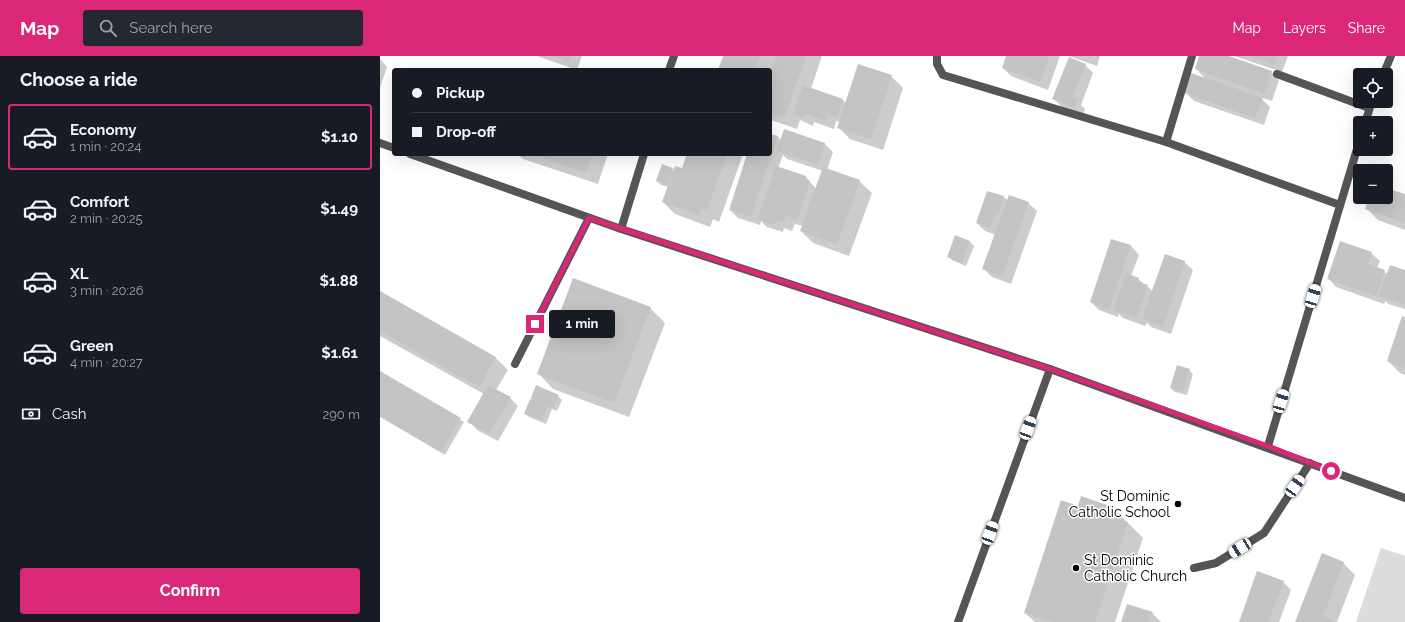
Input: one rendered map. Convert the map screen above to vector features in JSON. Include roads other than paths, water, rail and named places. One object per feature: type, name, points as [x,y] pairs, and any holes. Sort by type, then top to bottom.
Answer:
[{"type":"street","points":[[670,68],[674,56]]},
{"type":"street","points":[[937,56],[936,64],[943,74],[1166,142],[1340,205]]},
{"type":"street","points":[[1166,142],[1192,56]]},
{"type":"street","points":[[1386,68],[1391,56]]},
{"type":"street","points":[[1277,74],[1353,98]]},
{"type":"street","points":[[380,143],[392,147]]},
{"type":"street","points":[[416,156],[621,229],[1050,369],[1268,446],[1405,498]]},
{"type":"street","points":[[621,229],[643,156]]},
{"type":"street","points":[[1268,446],[1355,156]]},
{"type":"street","points":[[515,364],[589,218]]},
{"type":"street","points":[[958,622],[1050,369]]},
{"type":"street","points":[[1194,568],[1216,563],[1264,533],[1310,463]]},
{"type":"place","name":"St Dominic Catholic School","points":[[1178,504]]},
{"type":"place","name":"St Dominic Catholic Church","points":[[1076,568]]}]
